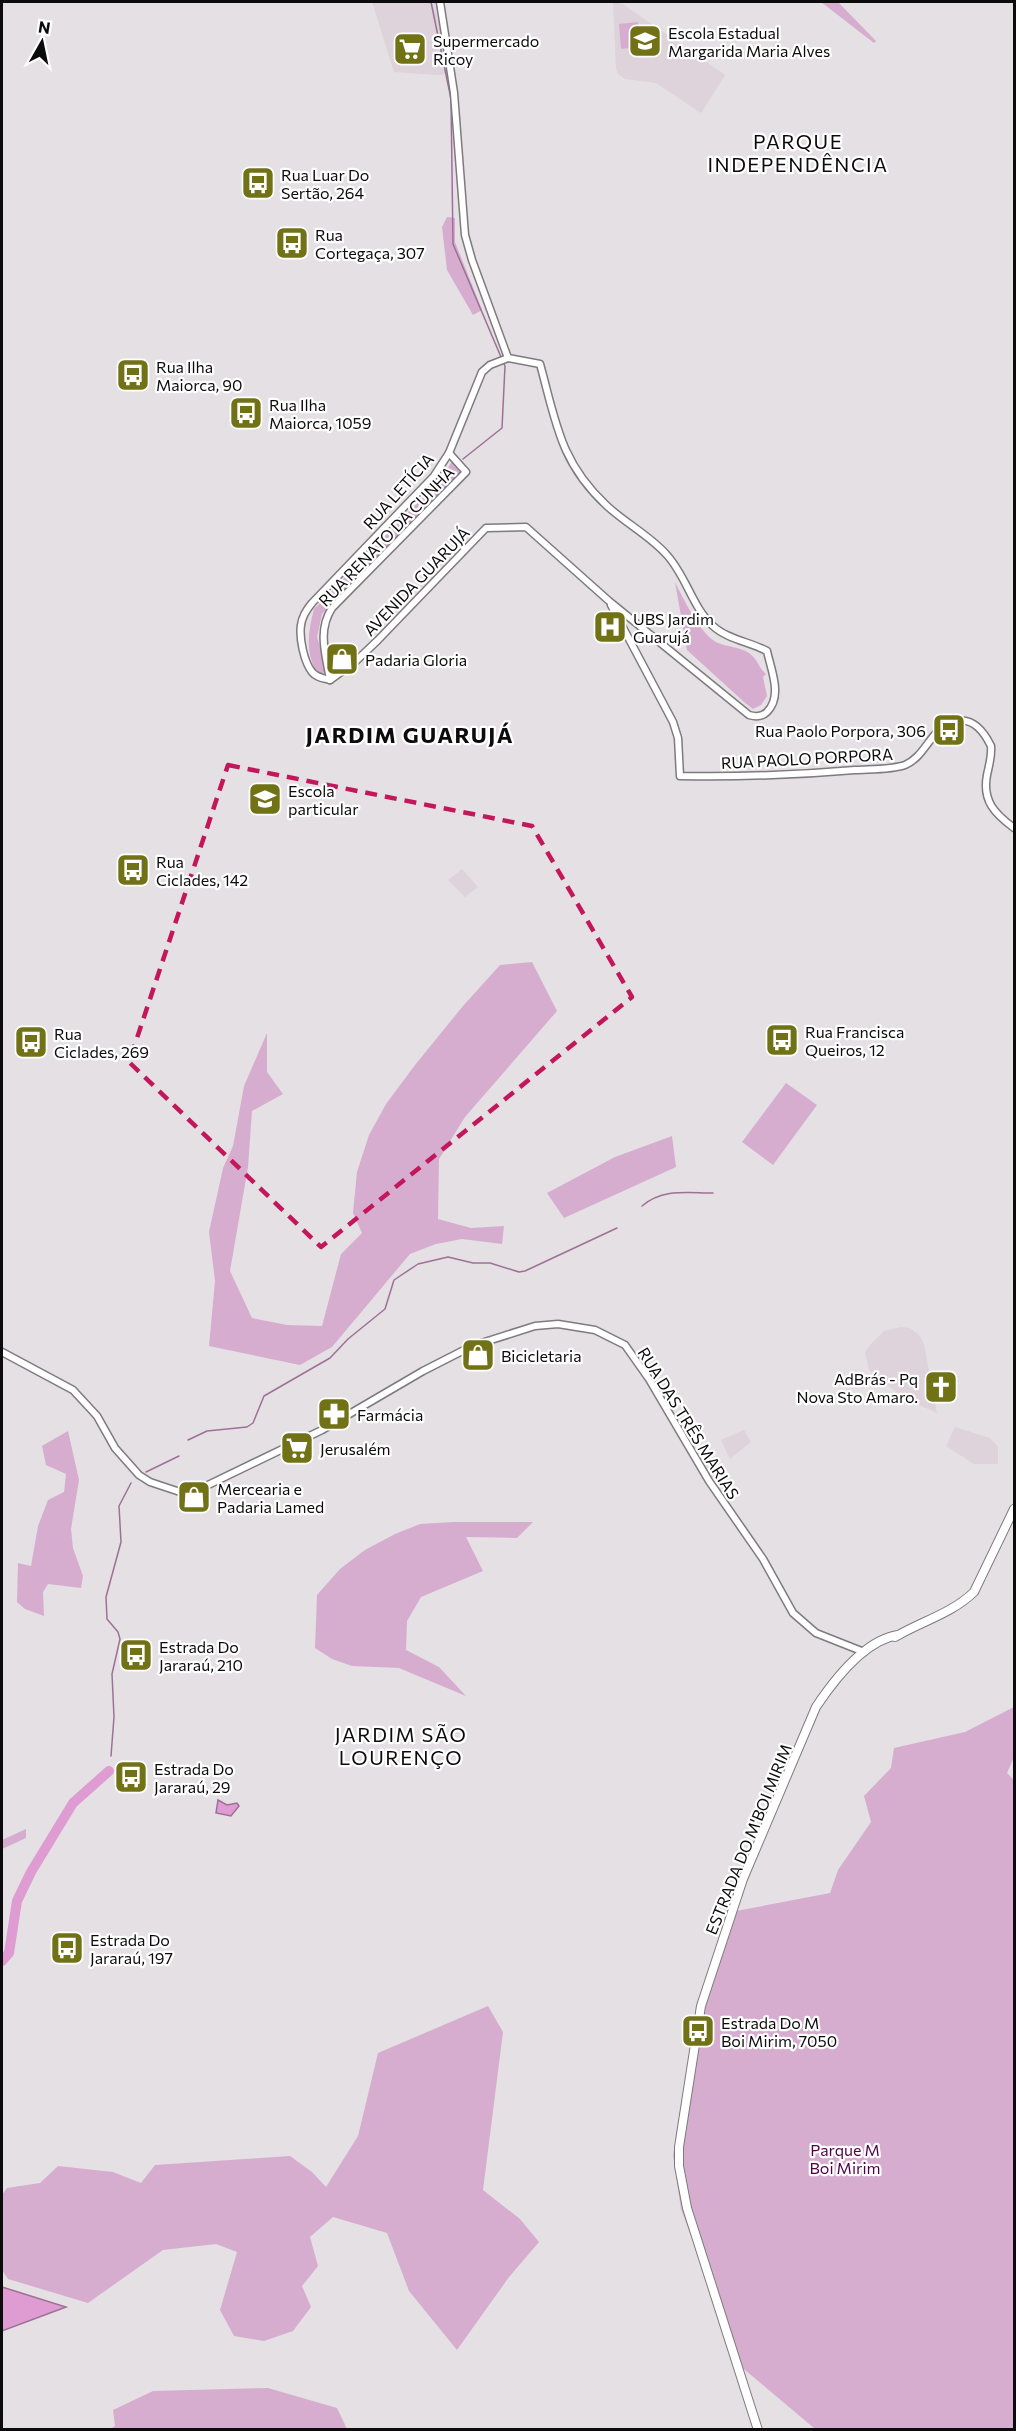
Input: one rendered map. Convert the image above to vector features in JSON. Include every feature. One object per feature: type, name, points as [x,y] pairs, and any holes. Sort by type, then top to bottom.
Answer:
[{"type":"main road","name":"ESTRADA DO M'BOI MIRIM","points":[[758,2430],[687,2208],[680,2166],[679,2147],[701,2006],[735,1899],[816,1707],[828,1689],[870,1646],[940,1616],[963,1602],[974,1592],[1014,1509]]},
{"type":"street","points":[[440,2],[454,93],[465,235],[508,358]]},
{"type":"street","name":"AVENIDA GUARUJÁ","points":[[330,680],[356,661],[378,640],[486,528],[526,527],[609,601],[749,715],[755,717],[762,715],[773,705],[776,692],[767,651],[715,627],[706,618],[669,556],[588,487],[569,461],[561,443],[540,364],[508,358]]},
{"type":"street","name":"RUA LETÍCIA","points":[[311,671],[303,648],[301,624],[312,603],[434,476],[449,453],[482,372],[490,365],[508,358]]},
{"type":"street","name":"RUA RENATO DA CUNHA","points":[[330,680],[323,635],[327,616],[332,608],[466,472],[449,453]]},
{"type":"street","points":[[609,601],[620,624],[628,617]]},
{"type":"street","name":"RUA PAOLO PORPORA","points":[[620,624],[673,722],[678,738],[680,776],[728,777],[825,773],[904,765],[915,758],[944,726],[961,720],[977,726],[991,746],[986,781],[987,798],[995,812],[1014,828]]},
{"type":"street","points":[[304,678],[311,671],[320,678],[330,680]]},
{"type":"street","name":"RUA DAS TRÊS MARIAS","points":[[2,1352],[73,1390],[97,1416],[115,1448],[139,1475],[150,1482],[180,1492],[206,1486],[292,1445],[472,1346],[535,1326],[558,1324],[594,1330],[625,1345],[649,1379],[708,1481],[763,1559],[793,1613],[816,1633],[862,1655]]},
{"type":"highlighted area","points":[[228,765],[532,826],[632,997],[321,1247],[129,1062]]},
{"type":"shaded area","points":[[372,2],[435,2],[448,74],[394,72]]},
{"type":"shaded area","name":"Escola Estadual Margarida Maria Alves","points":[[613,2],[623,4],[725,75],[701,113],[656,83],[625,79],[618,74]]},
{"type":"shaded area","points":[[462,869],[478,887],[465,897],[448,880]]},
{"type":"shaded area","points":[[901,1327],[910,1328],[919,1335],[924,1344],[937,1413],[904,1398],[869,1370],[865,1352],[884,1331]]},
{"type":"shaded area","points":[[955,1427],[990,1438],[998,1447],[998,1464],[974,1464],[946,1446]]},
{"type":"shaded area","points":[[744,1430],[751,1442],[730,1459],[721,1440]]},
{"type":"shaded area","points":[[218,1800],[227,1805],[237,1803],[239,1806],[231,1816],[216,1813]]},
{"type":"shaded area","points":[[2,2287],[66,2307],[2,2331]]},
{"type":"green space","points":[[821,2],[838,2],[876,41],[874,43]]},
{"type":"green space","points":[[638,22],[640,47],[621,49],[619,24]]},
{"type":"green space","points":[[447,217],[455,218],[455,242],[482,310],[473,315],[447,270],[442,227]]},
{"type":"green space","points":[[452,461],[460,472],[322,614],[317,637],[327,670],[321,675],[317,674],[309,649],[310,626],[314,609],[443,477]]},
{"type":"green space","points":[[675,582],[705,633],[718,643],[742,649],[755,658],[766,674],[763,677],[767,696],[761,705],[753,709],[687,650]]},
{"type":"green space","points":[[532,962],[557,1011],[465,1117],[439,1159],[438,1219],[471,1228],[504,1226],[502,1244],[462,1239],[436,1244],[410,1254],[332,1347],[300,1365],[209,1346],[215,1281],[209,1232],[223,1168],[233,1146],[244,1086],[267,1033],[267,1072],[283,1094],[252,1111],[248,1167],[230,1271],[252,1318],[287,1325],[322,1326],[341,1254],[362,1233],[353,1213],[357,1172],[369,1135],[386,1104],[463,1006],[500,965]]},
{"type":"green space","points":[[786,1083],[817,1105],[773,1165],[742,1142]]},
{"type":"green space","points":[[672,1136],[676,1167],[564,1218],[547,1193],[615,1157]]},
{"type":"green space","points":[[68,1431],[79,1480],[71,1529],[73,1548],[83,1576],[81,1588],[48,1584],[43,1592],[44,1616],[25,1609],[17,1602],[18,1563],[31,1566],[38,1526],[48,1500],[64,1492],[66,1474],[46,1465],[42,1446]]},
{"type":"green space","points":[[533,1522],[517,1538],[466,1537],[483,1571],[421,1597],[407,1621],[406,1650],[439,1667],[466,1696],[399,1668],[352,1666],[332,1659],[315,1648],[317,1595],[340,1569],[365,1550],[395,1534],[420,1524]]},
{"type":"green space","name":"Parque M Boi Mirim","points":[[1014,1707],[1014,1757],[1007,1773],[1014,1780],[1014,2429],[815,2429],[739,2365],[681,2209],[673,2155],[701,2006],[731,1912],[830,1893],[838,1870],[871,1822],[864,1796],[891,1768],[894,1748],[965,1732]]},
{"type":"green space","points":[[26,1829],[26,1838],[2,1849],[2,1840]]},
{"type":"green space","points":[[488,2006],[503,2032],[483,2190],[520,2219],[539,2242],[509,2277],[457,2350],[409,2291],[387,2233],[333,2217],[310,2237],[318,2266],[302,2286],[311,2307],[293,2331],[264,2341],[234,2336],[220,2310],[237,2252],[216,2244],[163,2250],[88,2303],[8,2279],[2,2270],[2,2195],[7,2188],[40,2183],[58,2166],[113,2172],[141,2183],[155,2165],[290,2156],[312,2172],[326,2187],[358,2136],[378,2053]]},
{"type":"green space","points":[[268,2388],[337,2408],[347,2429],[110,2429],[115,2426],[113,2410],[153,2391]]},
{"type":"waterway","points":[[431,2],[451,99],[453,244],[501,357]]},
{"type":"waterway","points":[[463,459],[502,428],[505,366],[503,362]]},
{"type":"waterway","points":[[642,1206],[658,1196],[667,1194],[713,1193]]},
{"type":"waterway","points":[[188,1440],[207,1431],[247,1427],[253,1423],[264,1396],[330,1358],[348,1339],[385,1309],[394,1280],[418,1264],[448,1257],[473,1263],[490,1263],[519,1272],[525,1271],[617,1228]]},
{"type":"waterway","points":[[146,1472],[179,1456]]},
{"type":"waterway","points":[[111,1756],[114,1717],[112,1674],[120,1639],[118,1632],[107,1619],[106,1597],[121,1542],[119,1506],[131,1483]]},
{"type":"waterway","points":[[2,1961],[9,1953],[17,1901],[31,1872],[73,1803],[109,1771]]},
{"type":"place","name":"Escola Estadual Margarida Maria Alves","points":[[645,41]]},
{"type":"place","name":"Supermercado Ricoy","points":[[410,49]]},
{"type":"place","name":"Rua Luar Do Sertão, 264","points":[[258,183]]},
{"type":"place","name":"Rua Cortegaça, 307","points":[[292,243]]},
{"type":"place","name":"Rua Ilha Maiorca, 90","points":[[133,375]]},
{"type":"place","name":"Rua Ilha Maiorca, 1059","points":[[246,413]]},
{"type":"place","name":"UBS Jardim Guarujá","points":[[610,627]]},
{"type":"place","name":"Padaria Gloria","points":[[342,659]]},
{"type":"place","name":"Rua Paolo Porpora, 306","points":[[949,730]]},
{"type":"place","name":"Escola particular","points":[[265,799]]},
{"type":"place","name":"Rua Ciclades, 142","points":[[133,870]]},
{"type":"place","name":"Rua Francisca Queiros, 12","points":[[782,1040]]},
{"type":"place","name":"Rua Ciclades, 269","points":[[31,1042]]},
{"type":"place","name":"Bicicletaria","points":[[478,1355]]},
{"type":"place","name":"AdBrás - Pq Nova Sto Amaro.","points":[[941,1387]]},
{"type":"place","name":"Farmácia","points":[[334,1414]]},
{"type":"place","name":"Jerusalém","points":[[297,1448]]},
{"type":"place","name":"Mercearia e Padaria Lamed","points":[[194,1497]]},
{"type":"place","name":"Estrada Do Jararaú, 210","points":[[136,1655]]},
{"type":"place","name":"Estrada Do Jararaú, 29","points":[[131,1777]]},
{"type":"place","name":"Estrada Do Jararaú, 197","points":[[67,1948]]},
{"type":"place","name":"Estrada Do M Boi Mirim, 7050","points":[[698,2031]]},
{"type":"district","name":"PARQUE INDEPENDÊNCIA","points":[[798,152]]},
{"type":"district","name":"JARDIM GUARUJÁ","points":[[410,734]]},
{"type":"district","name":"JARDIM SÃO LOURENÇO","points":[[401,1746]]}]
